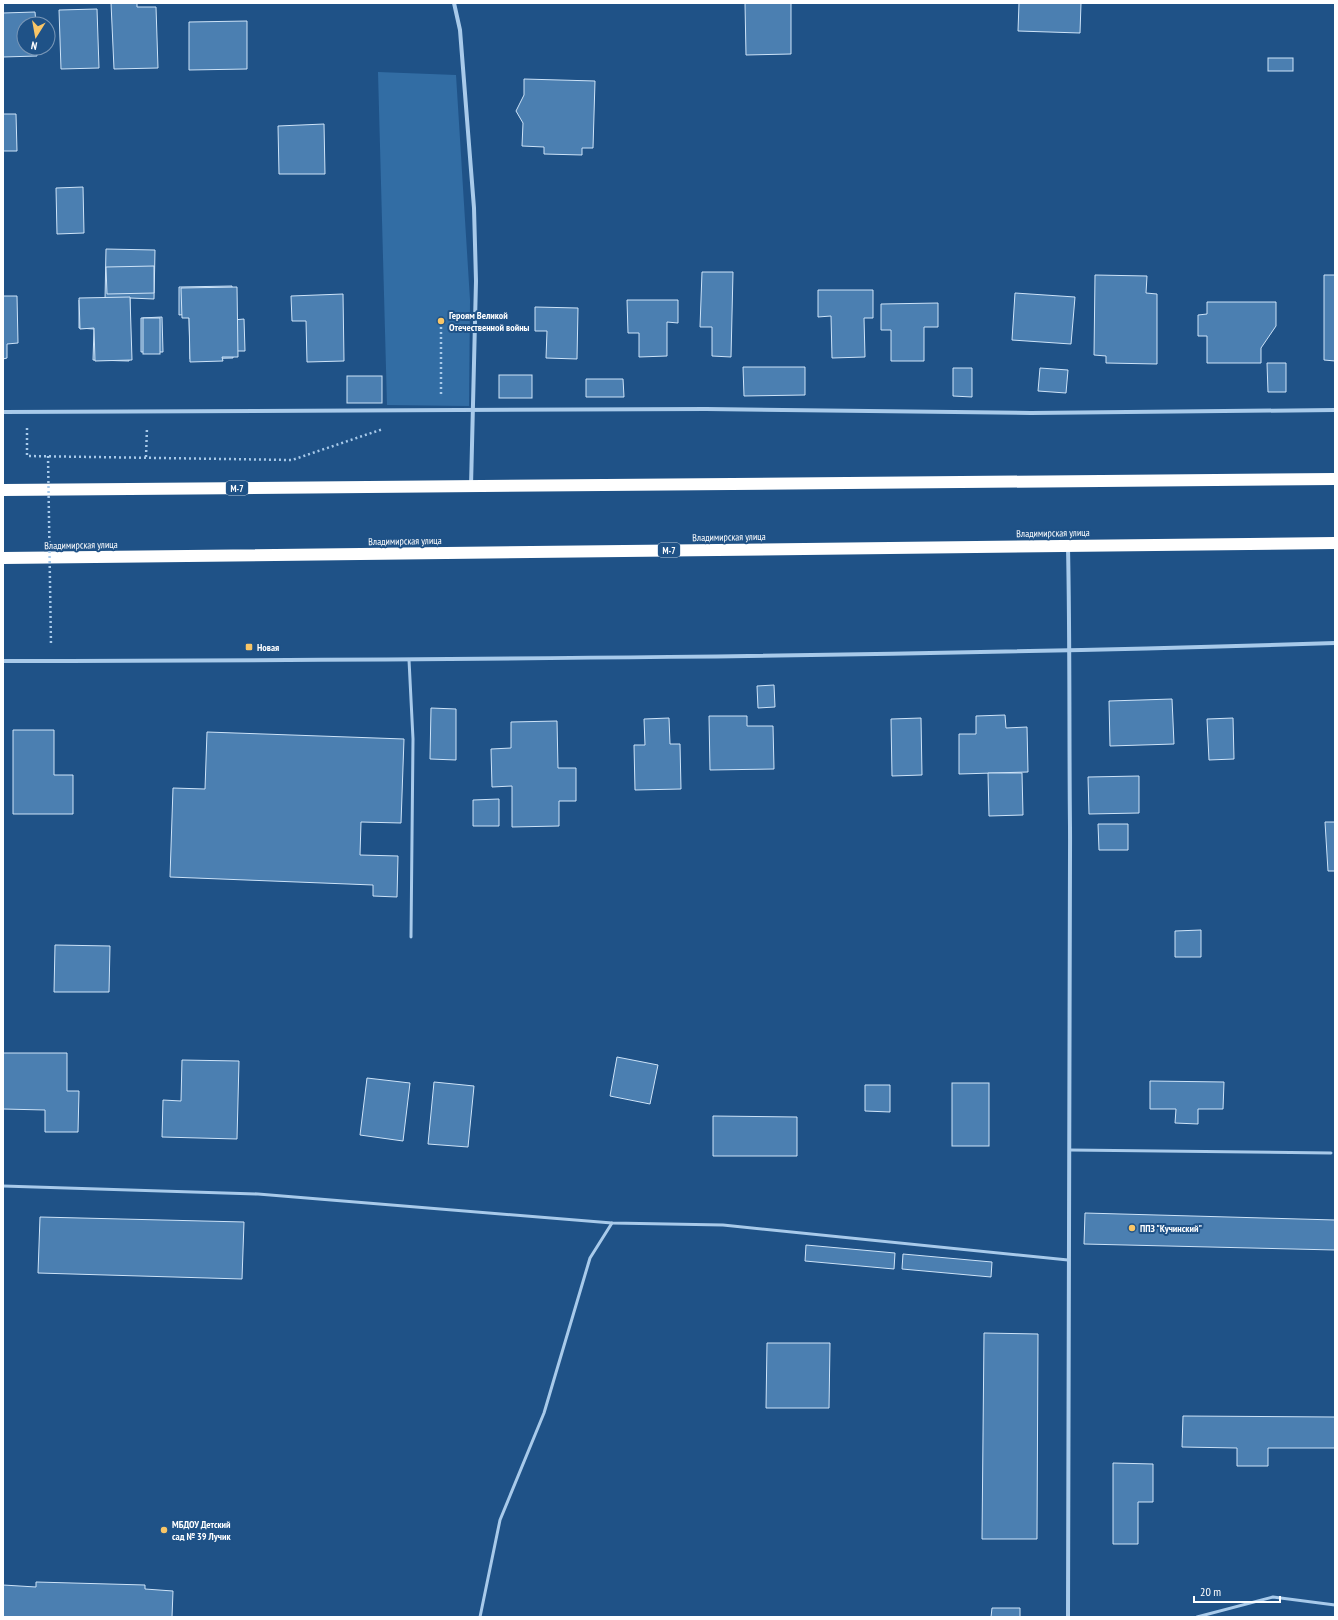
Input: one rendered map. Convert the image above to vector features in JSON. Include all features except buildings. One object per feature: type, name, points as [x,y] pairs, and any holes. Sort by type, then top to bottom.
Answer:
[{"type":"highway","name":"М-7","points":[[3,490],[1335,479]]},
{"type":"highway","name":"Владимирская улица","points":[[3,558],[1335,543]]},
{"type":"street","points":[[454,3],[460,30],[474,208],[476,281],[471,486]]},
{"type":"street","points":[[3,412],[706,409],[1031,413],[1335,410]]},
{"type":"street","points":[[1068,545],[1070,652],[1068,1617]]},
{"type":"street","points":[[3,660],[409,660],[1070,652],[1335,643]]},
{"type":"lane","points":[[409,660],[413,739],[411,937]]},
{"type":"lane","points":[[1070,1150],[1331,1153]]},
{"type":"lane","points":[[3,1186],[258,1194],[612,1224],[723,1225],[1068,1260]]},
{"type":"lane","points":[[480,1617],[500,1520],[544,1413],[590,1258],[612,1224]]},
{"type":"lane","points":[[1197,1617],[1272,1596],[1335,1605]]},
{"type":"path","points":[[440,409],[441,321]]},
{"type":"path","points":[[146,457],[147,411]]},
{"type":"path","points":[[28,412],[27,456],[292,460],[388,427]]},
{"type":"path","points":[[48,456],[51,646]]},
{"type":"shaded area","points":[[378,72],[456,75],[470,300],[469,406],[387,405]]},
{"type":"place","name":"Героям Великой Отечественной войны","points":[[441,321]]},
{"type":"place","name":"Новая","points":[[249,647]]},
{"type":"place","name":"ППЗ \"Кучинский\"","points":[[1132,1228]]},
{"type":"place","name":"МБДОУ Детский сад № 39 Лучик","points":[[164,1530]]}]
